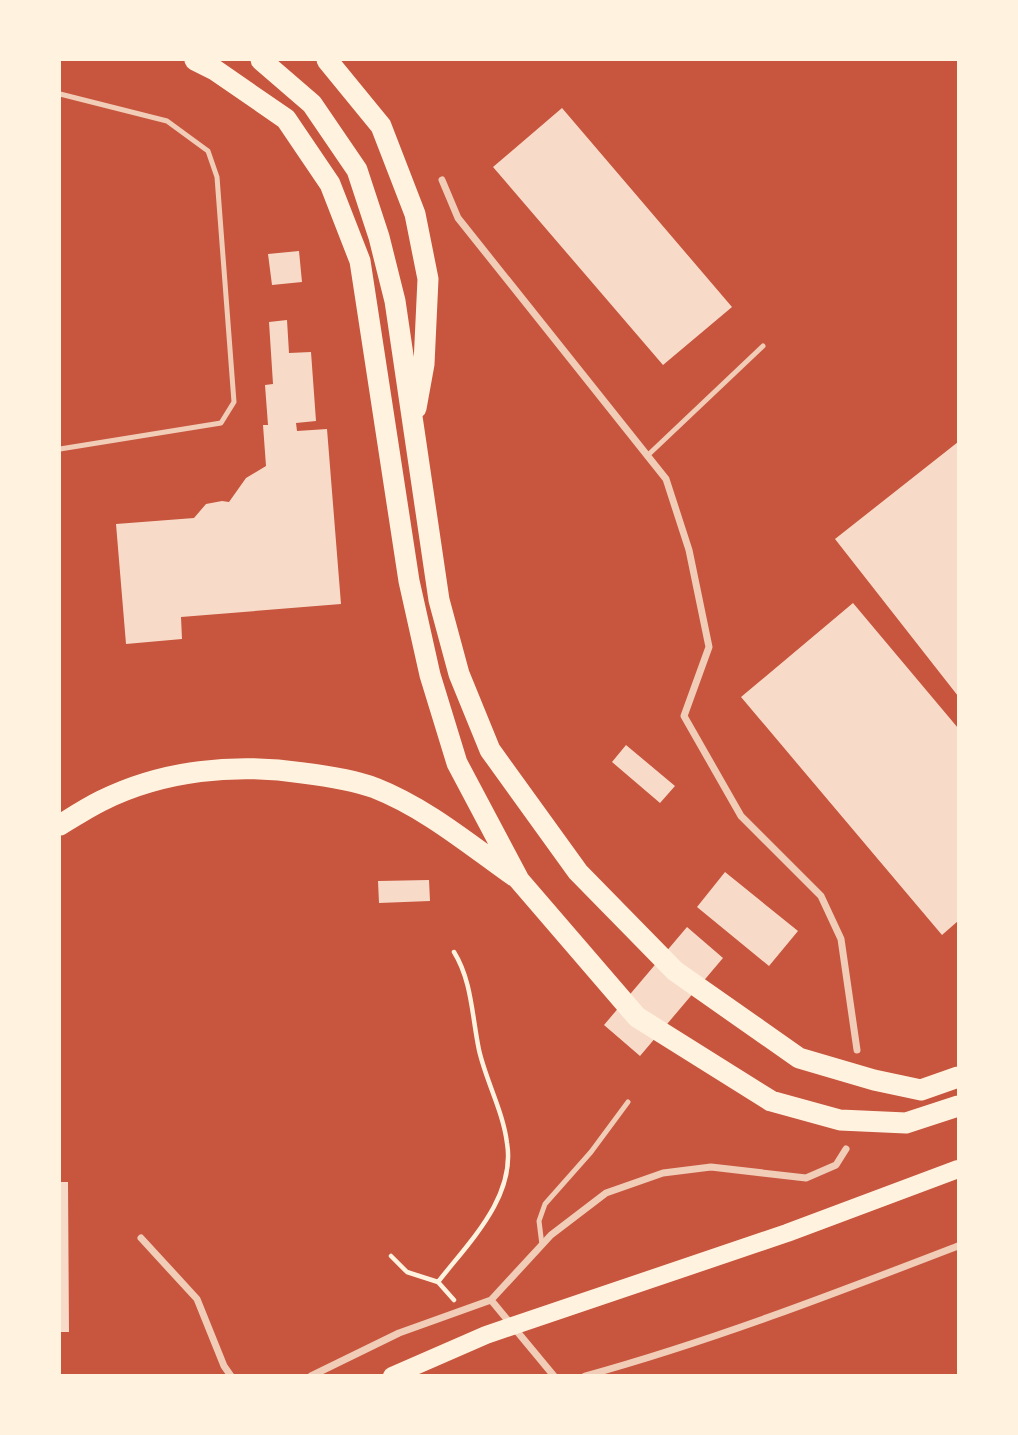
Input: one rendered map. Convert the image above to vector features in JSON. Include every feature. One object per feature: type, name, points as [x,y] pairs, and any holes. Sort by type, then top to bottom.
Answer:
[{"type":"highway","points":[[195,60],[215,70],[286,119],[330,184],[360,261],[409,581],[430,675],[457,763],[519,880],[637,1017],[771,1101],[840,1120],[906,1123],[958,1105]]},
{"type":"highway","points":[[261,60],[312,104],[357,170],[379,237],[395,301],[439,600],[459,674],[489,750],[578,872],[674,971],[799,1058],[874,1080],[921,1090],[958,1077]]},
{"type":"highway","points":[[327,60],[380,125],[415,214],[428,279],[424,364],[413,428]]},
{"type":"highway","points":[[60,825],[101,800],[148,782],[189,772],[263,767],[327,776],[375,788],[423,812],[519,880]]},
{"type":"main road","points":[[392,1376],[486,1335],[787,1233],[958,1169]]},
{"type":"street","points":[[442,180],[458,218],[666,479],[689,550],[709,647],[684,716],[741,816],[821,896],[841,939],[857,1050]]},
{"type":"street","points":[[311,1376],[399,1333],[491,1300],[551,1235],[606,1193],[663,1173],[711,1167],[806,1178],[836,1166],[846,1149]]},
{"type":"street","points":[[141,1238],[197,1298],[224,1366],[231,1376]]},
{"type":"street","points":[[584,1376],[815,1301],[958,1246]]},
{"type":"street","points":[[491,1300],[554,1376]]},
{"type":"lane","points":[[60,94],[167,121],[208,151],[218,177],[234,402],[221,423],[60,449]]},
{"type":"lane","points":[[647,456],[763,346]]},
{"type":"lane","points":[[542,1245],[539,1221],[545,1204],[591,1152],[628,1102]]},
{"type":"path","points":[[438,1282],[482,1225],[503,1191],[509,1163],[507,1141],[480,1053],[464,968],[454,952]]},
{"type":"path","points":[[391,1256],[407,1272],[438,1282],[464,1310]]},
{"type":"building","points":[[562,108],[732,307],[663,365],[493,167]]},
{"type":"building","points":[[299,251],[302,282],[272,285],[268,254]]},
{"type":"building","points":[[287,320],[289,353],[311,352],[316,421],[296,423],[297,431],[327,429],[341,604],[181,617],[182,639],[126,644],[116,524],[194,518],[206,504],[229,502],[246,478],[266,466],[263,425],[268,425],[265,385],[273,384],[269,322]]},
{"type":"building","points":[[958,442],[958,696],[835,539]]},
{"type":"building","points":[[853,603],[958,728],[958,921],[942,935],[741,697]]},
{"type":"building","points":[[626,745],[675,786],[660,803],[612,762]]},
{"type":"building","points":[[725,872],[798,931],[769,966],[697,907]]},
{"type":"building","points":[[429,880],[430,901],[379,903],[378,881]]},
{"type":"building","points":[[687,927],[723,958],[640,1056],[604,1025]]},
{"type":"building","points":[[60,1182],[68,1182],[69,1332],[60,1332]]}]
